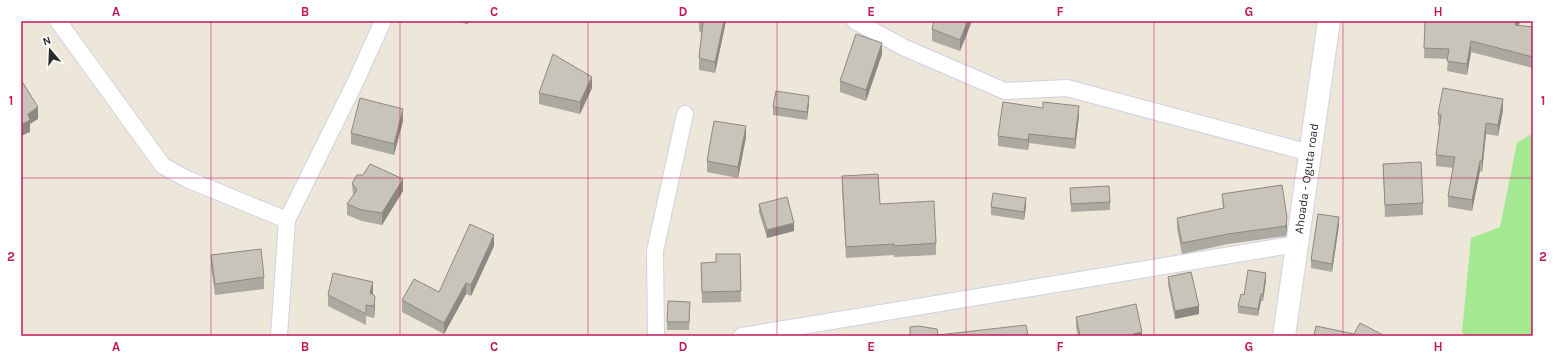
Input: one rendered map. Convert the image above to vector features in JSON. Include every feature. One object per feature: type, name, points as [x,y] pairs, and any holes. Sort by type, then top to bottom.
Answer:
[{"type":"main road","name":"Ahoada - Oguta road","points":[[1284,336],[1330,21]]},
{"type":"street","points":[[58,21],[163,166],[190,180],[287,220]]},
{"type":"street","points":[[279,336],[287,220],[354,85],[383,21]]},
{"type":"street","points":[[855,21],[905,48],[1005,91],[1067,88],[1310,153]]},
{"type":"street","points":[[656,336],[654,251],[685,114]]},
{"type":"street","points":[[742,336],[1297,244]]},
{"type":"green space","points":[[1533,133],[1533,336],[1466,336],[1462,332],[1471,238],[1500,227],[1517,143]]},
{"type":"building","points":[[701,21],[724,21],[715,62],[699,58],[703,22]]},
{"type":"building","points":[[934,21],[968,21],[960,40],[932,29]]},
{"type":"building","points":[[1425,21],[1516,21],[1515,25],[1533,27],[1533,57],[1471,41],[1467,64],[1447,61],[1449,49],[1424,48]]},
{"type":"building","points":[[856,34],[882,43],[866,90],[840,81]]},
{"type":"building","points":[[553,54],[592,77],[580,102],[539,93]]},
{"type":"building","points":[[21,80],[38,107],[28,114],[30,120],[21,125]]},
{"type":"building","points":[[1443,88],[1503,99],[1498,125],[1486,123],[1482,161],[1480,161],[1472,200],[1448,196],[1455,157],[1436,155],[1441,115],[1438,114]]},
{"type":"building","points":[[776,91],[809,96],[807,112],[773,107]]},
{"type":"building","points":[[360,98],[403,109],[394,144],[351,133]]},
{"type":"building","points":[[1003,102],[1043,108],[1043,102],[1079,106],[1075,139],[1029,134],[1028,140],[998,136]]},
{"type":"building","points":[[714,121],[746,126],[738,167],[707,161]]},
{"type":"building","points":[[1421,162],[1423,203],[1385,205],[1383,164]]},
{"type":"building","points":[[370,164],[403,179],[382,213],[362,210],[347,204],[357,190],[352,183],[357,175],[363,175]]},
{"type":"building","points":[[878,174],[880,204],[934,201],[936,243],[846,247],[842,176]]},
{"type":"building","points":[[1282,185],[1287,217],[1286,226],[1228,234],[1182,243],[1177,218],[1224,208],[1222,194]]},
{"type":"building","points":[[1109,186],[1110,202],[1071,204],[1070,188]]},
{"type":"building","points":[[993,193],[1026,198],[1024,212],[991,207]]},
{"type":"building","points":[[787,197],[794,223],[767,230],[759,204]]},
{"type":"building","points":[[1318,214],[1339,217],[1332,264],[1311,260]]},
{"type":"building","points":[[470,224],[494,235],[471,285],[466,283],[444,323],[402,300],[414,279],[439,292]]},
{"type":"building","points":[[261,249],[264,277],[215,284],[211,255]]},
{"type":"building","points":[[716,254],[740,254],[741,291],[702,292],[701,263],[716,262]]},
{"type":"building","points":[[1248,270],[1266,273],[1263,294],[1261,294],[1258,309],[1238,306],[1241,294],[1244,295]]},
{"type":"building","points":[[1191,272],[1199,306],[1175,311],[1168,277]]},
{"type":"building","points":[[333,273],[373,282],[370,293],[375,296],[374,306],[366,305],[366,314],[328,295]]},
{"type":"building","points":[[668,301],[690,302],[689,322],[667,322]]},
{"type":"building","points":[[1136,304],[1142,332],[1133,334],[1133,336],[1080,336],[1076,317]]},
{"type":"building","points":[[1360,323],[1385,336],[1314,336],[1316,326],[1354,334]]},
{"type":"building","points":[[1026,325],[1028,336],[910,336],[910,327],[918,326],[937,329],[938,335]]}]
